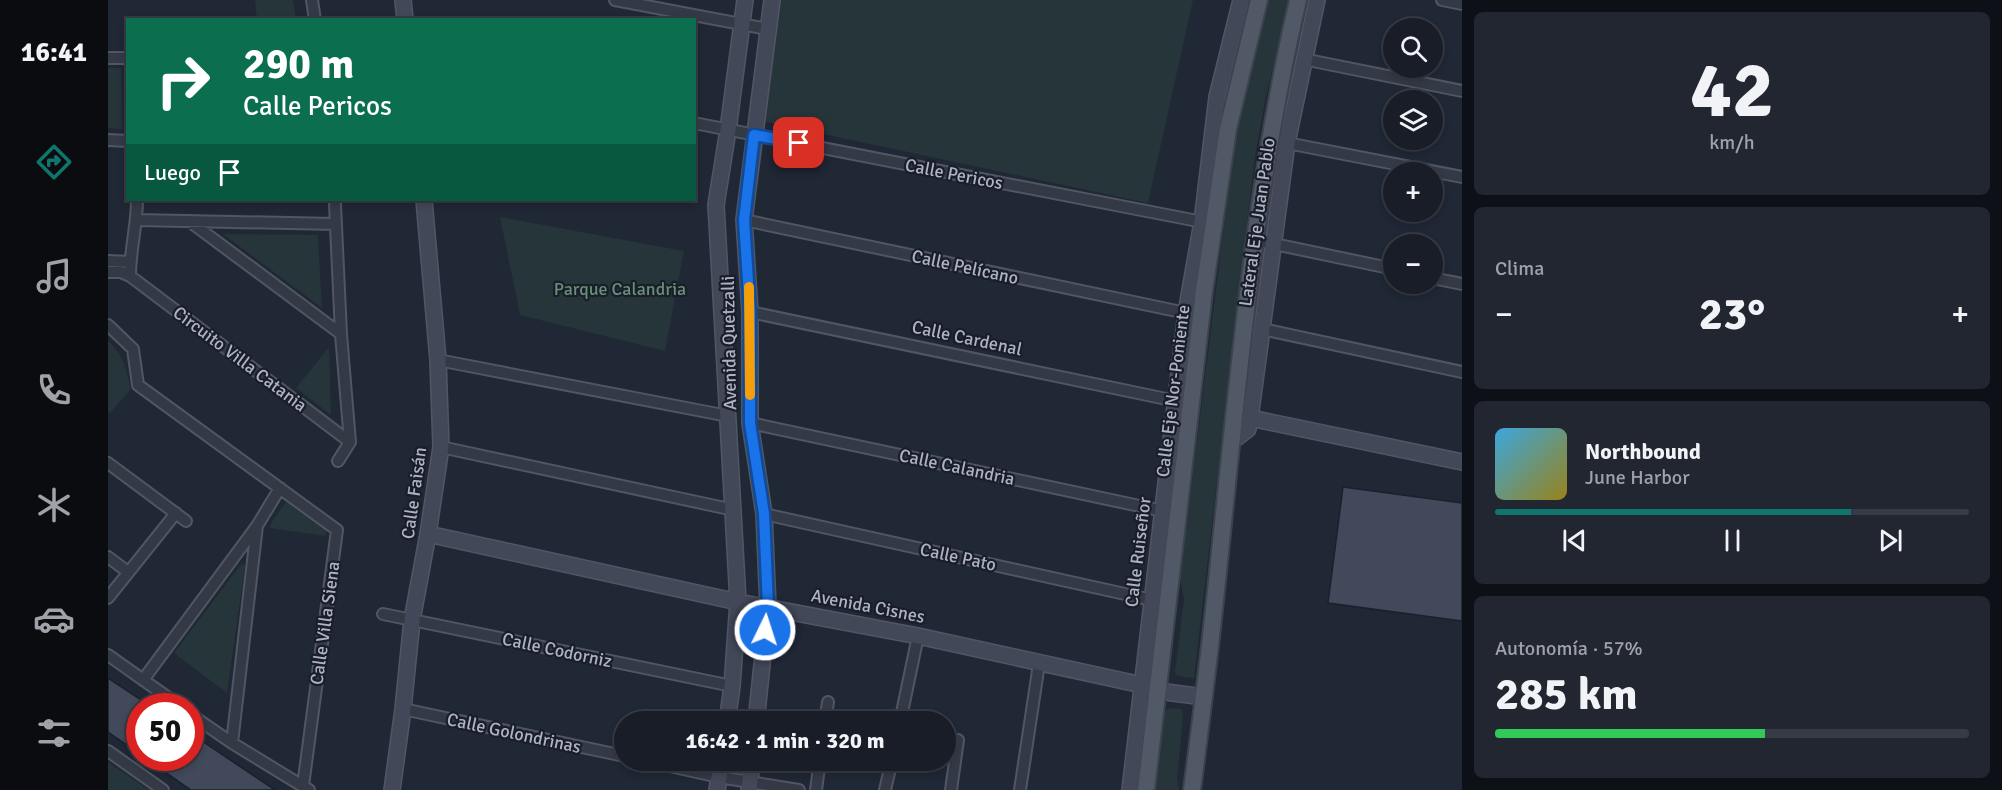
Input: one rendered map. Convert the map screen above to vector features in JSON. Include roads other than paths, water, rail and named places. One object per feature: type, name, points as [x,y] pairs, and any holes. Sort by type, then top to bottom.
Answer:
[{"type":"main road","points":[[403,0],[405,18]]},
{"type":"main road","name":"Avenida Quetzalli","points":[[729,711],[738,602],[716,205],[729,130],[745,0]]},
{"type":"main road","name":"Avenida Quetzalli","points":[[757,711],[768,607],[764,514],[750,423],[750,312],[744,220],[772,0]]},
{"type":"main road","name":"Calle Ruiseñor","points":[[1130,790],[1150,688],[1152,600],[1186,313],[1208,223],[1217,97],[1241,0]]},
{"type":"main road","name":"Calle Eje Nor-Poniente","points":[[1146,790],[1150,688],[1204,291],[1208,223],[1259,0]]},
{"type":"main road","points":[[1192,790],[1204,697],[1230,442],[1255,240],[1286,52],[1298,0]]},
{"type":"main road","name":"Lateral Eje Juan Pablo","points":[[1250,418],[1287,143],[1317,0]]},
{"type":"main road","name":"Calle Faisán","points":[[392,790],[412,620],[441,447],[438,360],[424,201]]},
{"type":"main road","points":[[1230,442],[1248,429],[1250,418],[1462,462]]},
{"type":"main road","name":"Avenida Cisnes","points":[[428,534],[738,602],[918,636],[1150,688],[1204,697]]},
{"type":"main road","points":[[749,786],[751,771]]},
{"type":"street","points":[[312,0],[315,18]]},
{"type":"street","points":[[615,0],[767,29]]},
{"type":"street","points":[[1443,0],[1462,4]]},
{"type":"street","points":[[108,57],[126,58]]},
{"type":"street","points":[[1303,59],[1462,91]]},
{"type":"street","name":"Calle Pericos","points":[[696,123],[1208,223]]},
{"type":"street","points":[[108,140],[126,141]]},
{"type":"street","points":[[1287,143],[1462,177]]},
{"type":"street","points":[[130,276],[137,201]]},
{"type":"street","points":[[335,204],[340,334],[350,442],[338,461]]},
{"type":"street","points":[[137,220],[336,224]]},
{"type":"street","name":"Calle Pelícano","points":[[744,220],[1186,313]]},
{"type":"street","points":[[189,221],[340,334]]},
{"type":"street","points":[[1255,240],[1383,267]]},
{"type":"street","points":[[108,261],[130,262]]},
{"type":"street","name":"Circuito Villa Catania","points":[[108,272],[121,272],[130,276],[350,442]]},
{"type":"street","points":[[1443,280],[1462,284]]},
{"type":"street","name":"Calle Cardenal","points":[[750,312],[1176,401]]},
{"type":"street","name":"Calle Villa Siena","points":[[108,325],[133,349],[138,385],[338,530],[306,788],[204,724]]},
{"type":"street","points":[[1262,329],[1462,372]]},
{"type":"street","points":[[438,360],[728,416]]},
{"type":"street","name":"Calle Calandria","points":[[750,423],[1163,511]]},
{"type":"street","points":[[441,447],[734,510]]},
{"type":"street","points":[[108,463],[186,521]]},
{"type":"street","points":[[143,680],[257,526],[280,488]]},
{"type":"street","points":[[108,598],[176,513]]},
{"type":"street","name":"Calle Pato","points":[[764,514],[1152,600]]},
{"type":"street","points":[[232,743],[257,526]]},
{"type":"street","points":[[108,557],[128,572]]},
{"type":"street","name":"Calle Codorniz","points":[[383,614],[732,686]]},
{"type":"street","points":[[902,711],[918,636]]},
{"type":"street","points":[[108,655],[162,693]]},
{"type":"street","points":[[1020,790],[1040,664]]},
{"type":"street","points":[[827,711],[828,702]]},
{"type":"street","name":"Calle Golondrinas","points":[[403,709],[614,754]]},
{"type":"street","points":[[951,790],[958,740]]},
{"type":"street","points":[[108,751],[163,790]]},
{"type":"street","points":[[677,771],[718,784],[799,790]]},
{"type":"street","points":[[816,790],[819,771]]},
{"type":"street","points":[[885,790],[889,771]]},
{"type":"park label","name":"Parque Calandria","points":[[620,289]]}]
